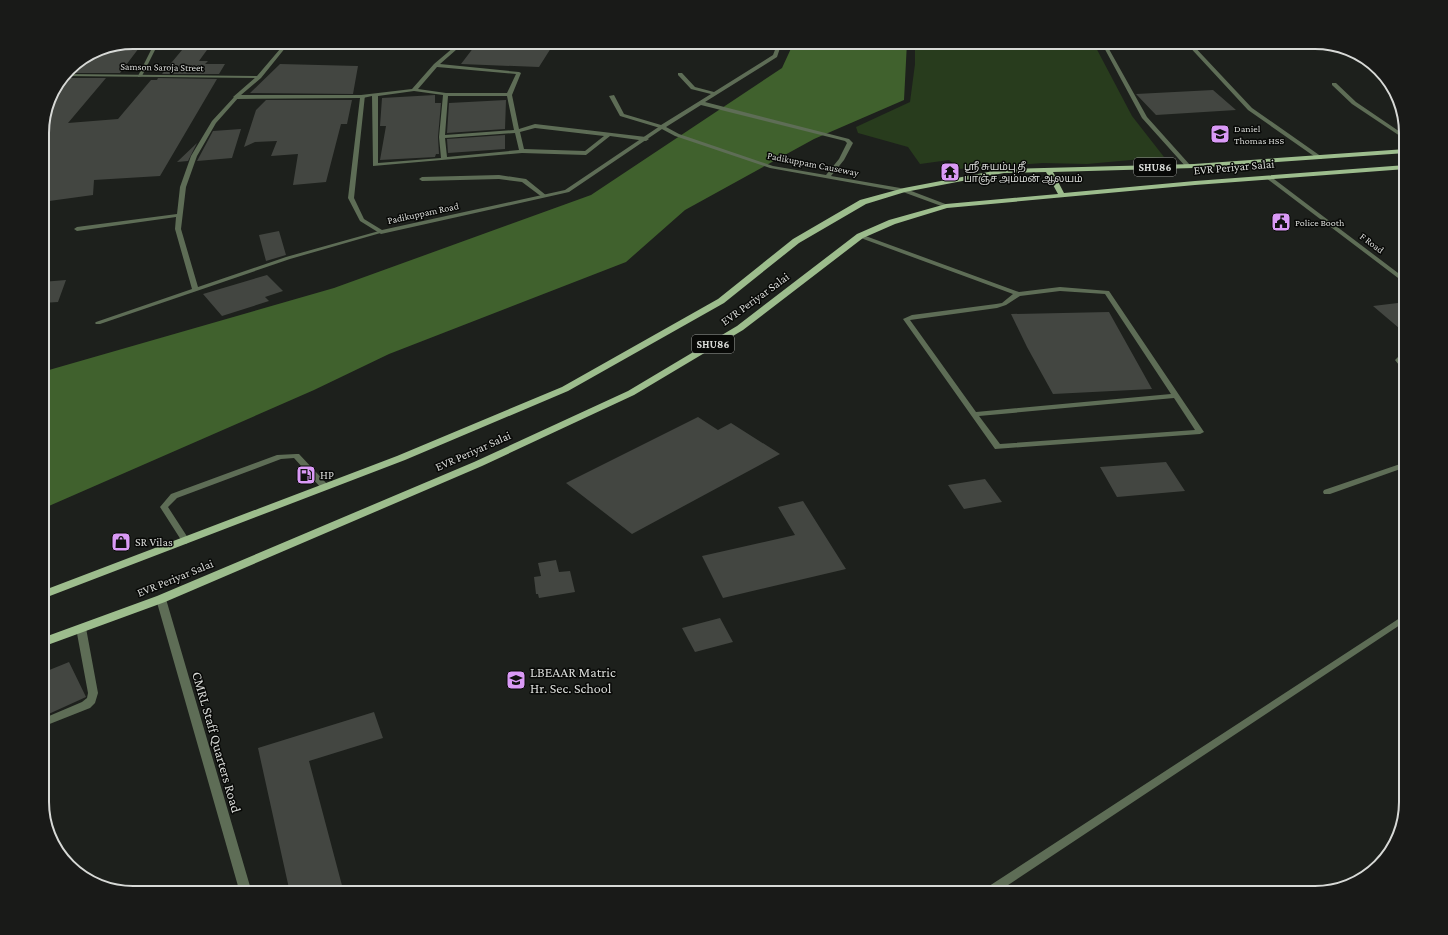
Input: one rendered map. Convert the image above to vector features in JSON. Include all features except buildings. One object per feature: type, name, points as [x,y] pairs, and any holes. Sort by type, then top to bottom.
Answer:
[{"type":"main road","name":"EVR Periyar Salai","points":[[49,591],[186,541],[401,458],[565,389],[721,302],[796,241],[863,202],[904,190],[1004,171],[1049,171],[1188,166],[1399,152]]},
{"type":"main road","name":"EVR Periyar Salai","points":[[49,640],[161,599],[478,464],[631,393],[740,328],[860,236],[892,222],[946,206],[1268,177],[1399,168]]},
{"type":"main road","points":[[1049,171],[1062,195]]},
{"type":"street","points":[[196,290],[178,229],[183,187],[194,156],[214,122],[236,97],[259,77],[283,49]]},
{"type":"street","points":[[414,90],[436,65],[455,49]]},
{"type":"street","points":[[774,49],[775,56]]},
{"type":"street","points":[[775,56],[778,49]]},
{"type":"street","points":[[1108,49],[1145,118],[1188,166]]},
{"type":"street","points":[[1193,49],[1250,109],[1320,158]]},
{"type":"street","points":[[140,76],[153,50]]},
{"type":"street","name":"Padikuppam Road","points":[[363,96],[351,198],[362,220],[380,232],[567,191],[662,127],[775,56]]},
{"type":"street","points":[[436,65],[518,73],[510,95],[522,151]]},
{"type":"street","points":[[680,74],[693,88],[715,94]]},
{"type":"street","name":"Samson Saroja Street","points":[[73,75],[259,77]]},
{"type":"street","points":[[1334,84],[1354,103],[1399,133]]},
{"type":"street","points":[[236,97],[363,96],[414,90],[446,94],[510,95]]},
{"type":"street","points":[[444,159],[442,137],[446,94]]},
{"type":"street","points":[[375,95],[375,165],[522,151],[586,153],[608,135]]},
{"type":"street","points":[[612,96],[622,114],[662,127]]},
{"type":"street","points":[[701,103],[843,138],[849,141],[843,157],[827,177]]},
{"type":"street","points":[[442,137],[517,131],[535,126],[646,139]]},
{"type":"street","name":"Padikuppam Causeway","points":[[662,127],[677,136],[772,167],[904,190],[946,206]]},
{"type":"street","points":[[422,179],[499,176],[524,180],[544,196]]},
{"type":"street","name":"F Road","points":[[1268,177],[1399,277]]},
{"type":"street","points":[[77,229],[180,215]]},
{"type":"street","points":[[98,323],[288,258],[380,232]]},
{"type":"street","points":[[860,236],[1018,294],[1060,289],[1107,292],[1200,432],[1000,448],[997,446],[906,319],[997,306],[1004,304],[1018,294]]},
{"type":"street","points":[[974,414],[1177,396]]},
{"type":"street","points":[[186,541],[164,507],[174,496],[280,457],[290,455],[296,456],[325,487]]},
{"type":"street","points":[[1327,492],[1399,466]]},
{"type":"street","name":"CMRL Staff Quarters Road","points":[[161,599],[244,886]]},
{"type":"street","points":[[998,886],[1399,622]]},
{"type":"street","points":[[49,720],[86,705],[92,700],[93,693],[81,628]]},
{"type":"shaded area","points":[[791,49],[907,49],[904,100],[814,139],[685,210],[626,262],[389,354],[314,390],[49,506],[49,370],[334,288],[591,195],[782,68]]},
{"type":"shaded area","points":[[915,49],[1097,49],[1132,116],[1164,157],[1087,164],[1043,163],[959,169],[949,160],[920,164],[908,147],[858,133],[856,127],[910,102],[915,64]]},
{"type":"place","name":"Daniel Thomas HSS","points":[[1220,134]]},
{"type":"place","name":"ஶ்ரீ சுயம்பு தீ பாஞ்ச அம்மன் ஆலயம்","points":[[950,172]]},
{"type":"place","name":"Police Booth","points":[[1281,222]]},
{"type":"place","name":"HP","points":[[306,475]]},
{"type":"place","name":"SR Vilas","points":[[121,542]]},
{"type":"place","name":"LBEAAR Matric Hr. Sec. School","points":[[516,680]]}]
